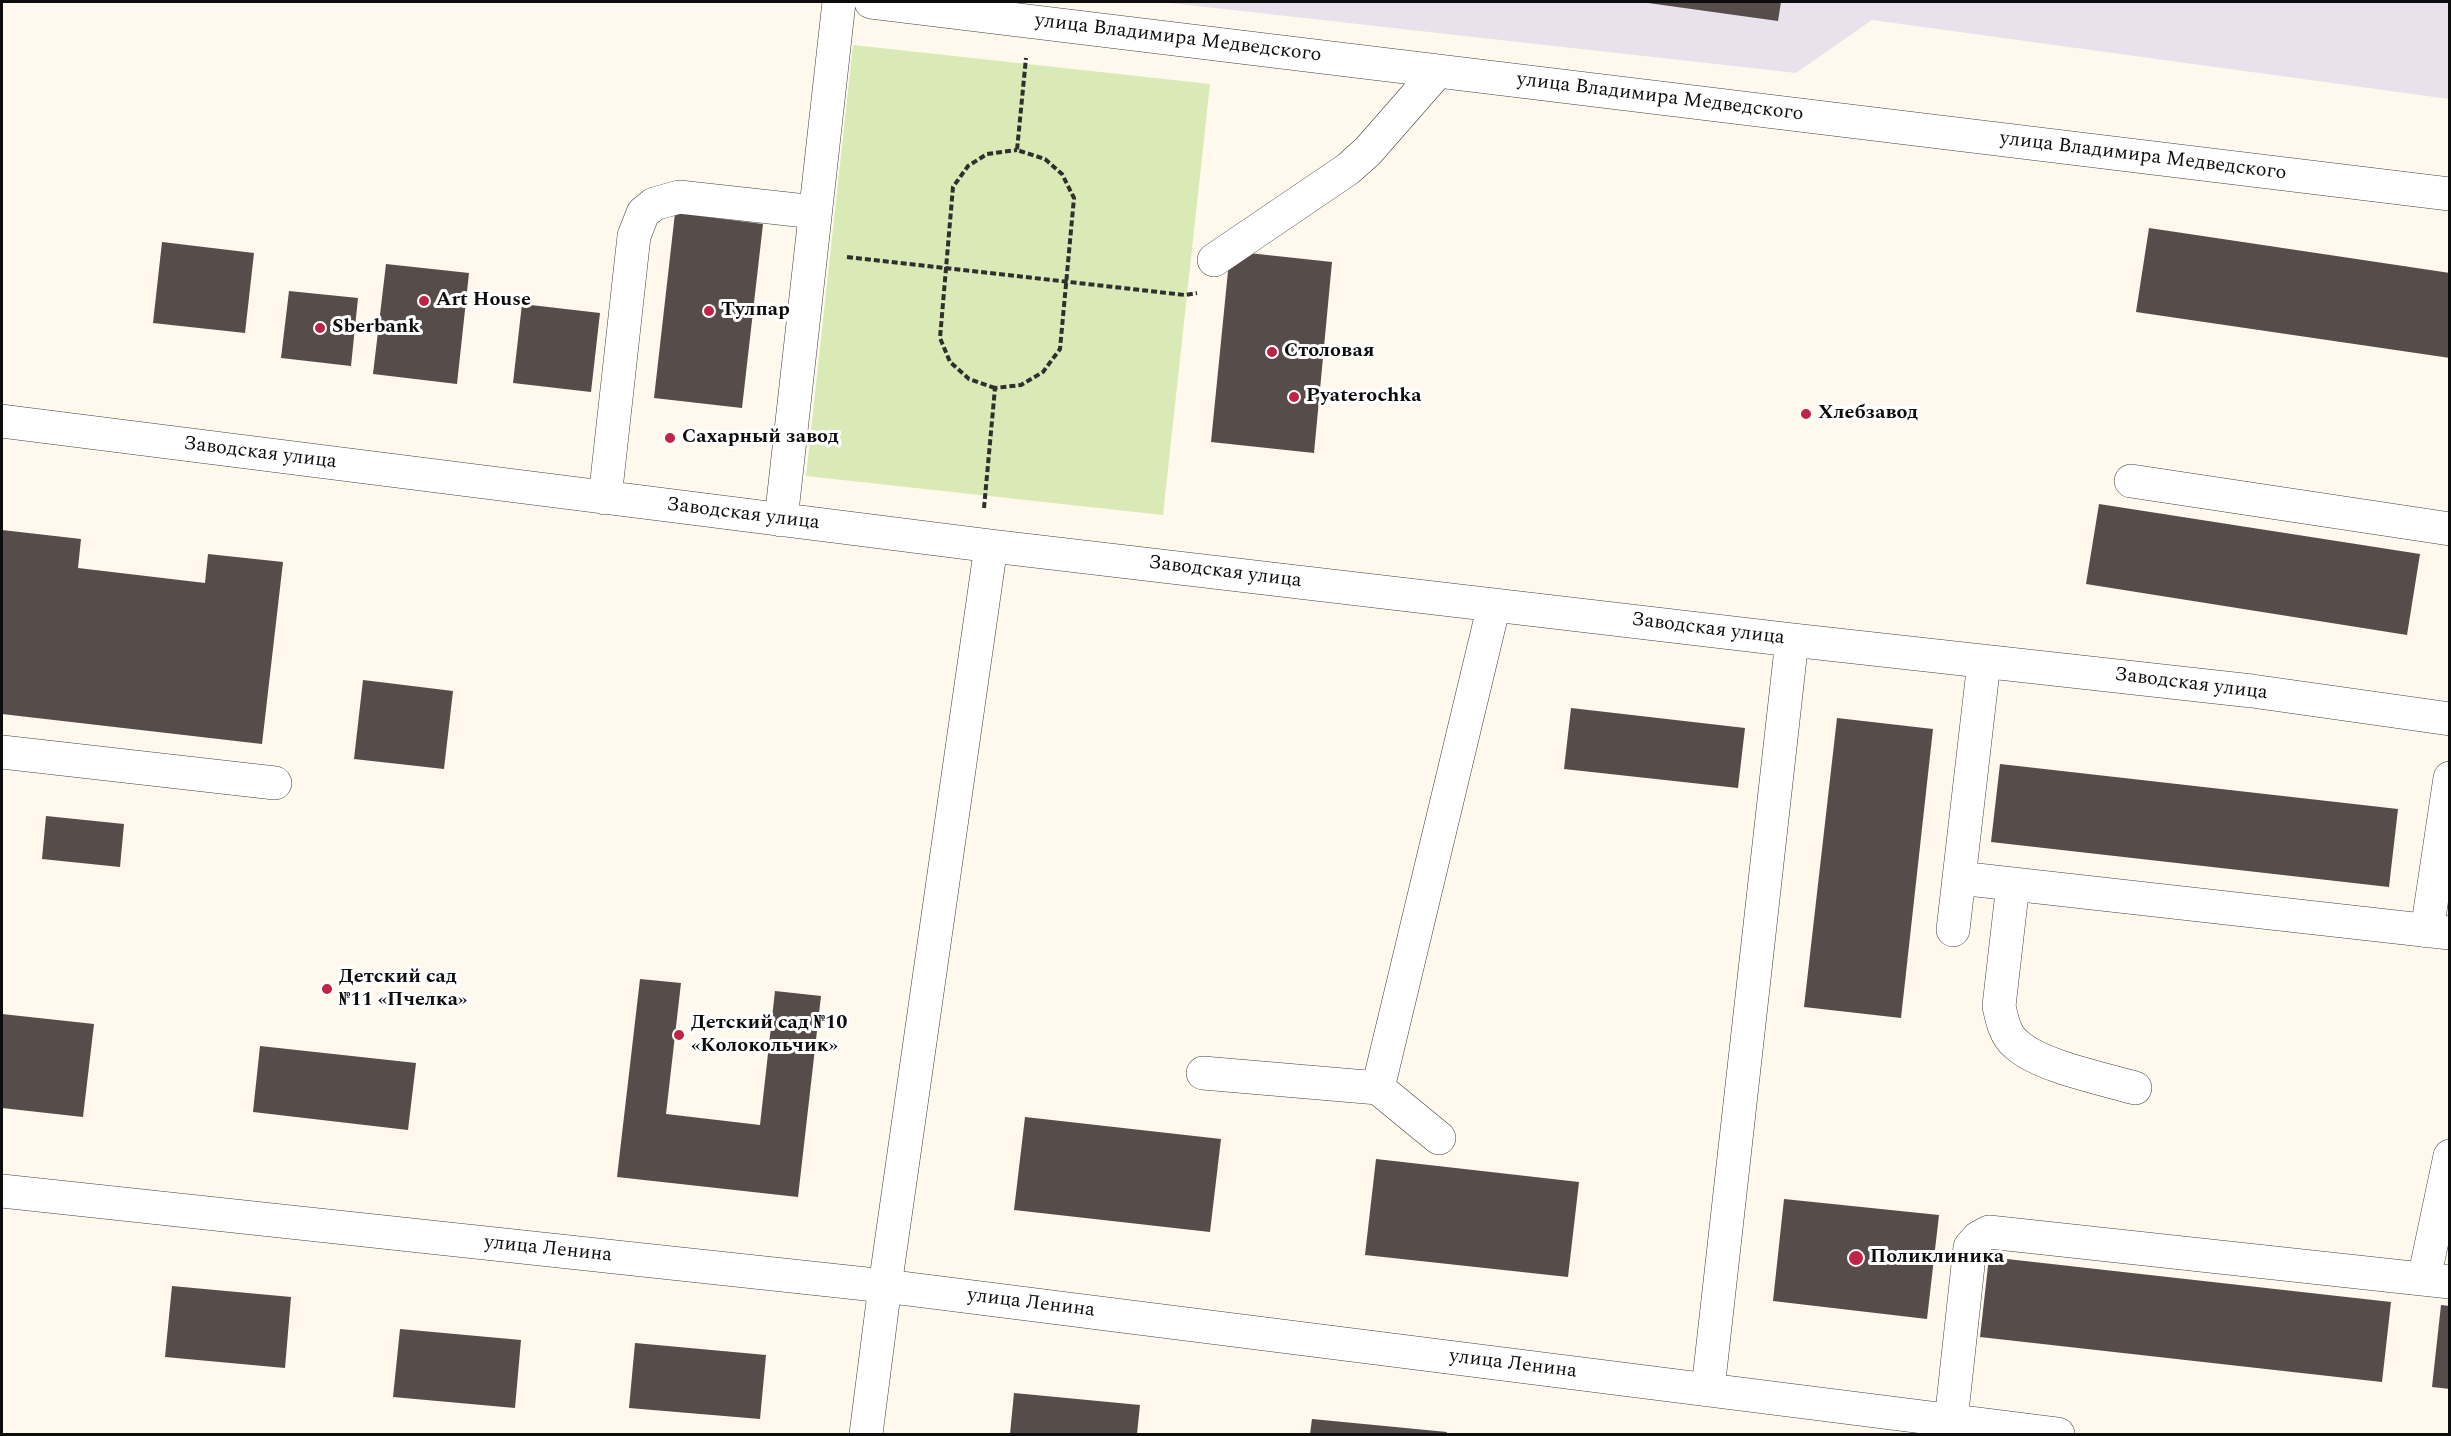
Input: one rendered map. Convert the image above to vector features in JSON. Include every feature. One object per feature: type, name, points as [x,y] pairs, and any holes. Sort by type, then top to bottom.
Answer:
[{"type":"street","points":[[781,520],[839,2]]},
{"type":"street","name":"улица Владимира Медведского","points":[[871,2],[2450,194]]},
{"type":"street","points":[[1214,260],[1348,169],[1368,151],[1438,71]]},
{"type":"street","points":[[605,498],[634,236],[643,213],[654,204],[679,197],[815,212]]},
{"type":"street","name":"Заводская улица","points":[[2,421],[986,546],[2252,691],[2450,719]]},
{"type":"street","points":[[2131,481],[2450,529]]},
{"type":"street","points":[[866,1434],[986,546]]},
{"type":"street","points":[[1378,1088],[1494,605]]},
{"type":"street","points":[[1708,1389],[1792,640]]},
{"type":"street","points":[[1953,930],[1984,662]]},
{"type":"street","points":[[2,752],[275,783]]},
{"type":"street","points":[[1959,878],[2438,932],[2450,778]]},
{"type":"street","points":[[2013,884],[1999,1006],[2003,1024],[2014,1043],[2030,1055],[2135,1088]]},
{"type":"street","points":[[1203,1073],[1378,1088],[1439,1138]]},
{"type":"street","points":[[1951,1421],[1970,1247],[1978,1238],[1989,1232],[2437,1280],[2450,1155]]},
{"type":"street","name":"улица Ленина","points":[[2,1191],[885,1286],[2058,1434]]},
{"type":"path","points":[[1017,150],[1029,21]]},
{"type":"path","points":[[1017,150],[1045,159],[1062,174],[1074,198],[1060,349],[1043,372],[1021,385],[995,388],[969,379],[956,368],[950,362],[939,338],[945,269],[953,187],[968,166],[987,154],[1017,150]]},
{"type":"path","points":[[811,253],[1185,295],[1195,294],[1204,289],[1212,278],[1214,260]]},
{"type":"path","points":[[986,546],[995,388]]},
{"type":"shaded area","points":[[1161,2],[2449,2],[2449,99],[1872,20],[1796,73]]},
{"type":"green space","points":[[853,45],[1210,84],[1163,515],[806,476]]},
{"type":"building","points":[[1641,2],[1781,2],[1778,21]]},
{"type":"building","name":"Тулпар","points":[[675,213],[763,224],[742,408],[654,398]]},
{"type":"building","points":[[2149,228],[2450,273],[2450,358],[2136,312]]},
{"type":"building","points":[[162,242],[254,253],[245,333],[153,323]]},
{"type":"building","name":"Столовая","points":[[1230,251],[1332,262],[1314,453],[1211,442]]},
{"type":"building","points":[[386,264],[469,273],[457,384],[373,374]]},
{"type":"building","name":"Sberbank","points":[[289,291],[358,298],[351,366],[281,358]]},
{"type":"building","points":[[522,304],[600,313],[591,392],[513,383]]},
{"type":"building","points":[[2099,504],[2420,554],[2407,635],[2086,584]]},
{"type":"building","points":[[2,530],[81,539],[78,568],[205,583],[208,554],[283,562],[262,744],[2,714]]},
{"type":"building","points":[[363,680],[453,691],[444,769],[354,759]]},
{"type":"building","points":[[1571,708],[1745,728],[1738,788],[1564,769]]},
{"type":"building","points":[[1837,718],[1933,729],[1901,1018],[1804,1007]]},
{"type":"building","points":[[2000,764],[2398,809],[2389,887],[1991,842]]},
{"type":"building","points":[[46,816],[124,824],[120,867],[42,859]]},
{"type":"building","points":[[640,979],[681,983],[666,1114],[760,1125],[775,991],[821,996],[798,1197],[617,1177]]},
{"type":"building","points":[[2,1014],[94,1024],[83,1117],[2,1108]]},
{"type":"building","points":[[260,1046],[416,1063],[408,1130],[253,1112]]},
{"type":"building","points":[[1025,1117],[1221,1139],[1210,1232],[1014,1210]]},
{"type":"building","points":[[1376,1159],[1579,1182],[1568,1277],[1365,1255]]},
{"type":"building","name":"Поликлиника","points":[[1784,1199],[1939,1215],[1927,1319],[1773,1301]]},
{"type":"building","points":[[1989,1257],[2391,1302],[2382,1382],[1980,1337]]},
{"type":"building","points":[[172,1286],[291,1297],[285,1368],[165,1357]]},
{"type":"building","points":[[2441,1305],[2450,1306],[2450,1389],[2432,1387]]},
{"type":"building","points":[[400,1329],[521,1340],[515,1408],[393,1397]]},
{"type":"building","points":[[635,1343],[766,1355],[760,1419],[629,1408]]},
{"type":"building","points":[[1014,1393],[1140,1405],[1137,1434],[1010,1434]]},
{"type":"building","points":[[1312,1419],[1447,1432],[1446,1434],[1310,1434]]},
{"type":"place","name":"Art House","points":[[424,301]]},
{"type":"place","name":"Тулпар","points":[[709,311]]},
{"type":"place","name":"Sberbank","points":[[320,328]]},
{"type":"place","name":"Столовая","points":[[1272,352]]},
{"type":"place","name":"Pyaterochka","points":[[1294,397]]},
{"type":"place","name":"Хлебзавод","points":[[1806,414]]},
{"type":"place","name":"Сахарный завод","points":[[670,438]]},
{"type":"place","name":"Детский сад №11 «Пчелка»","points":[[327,989]]},
{"type":"place","name":"Детский сад №10 «Колокольчик»","points":[[679,1035]]},
{"type":"place","name":"Поликлиника","points":[[1856,1258]]}]
